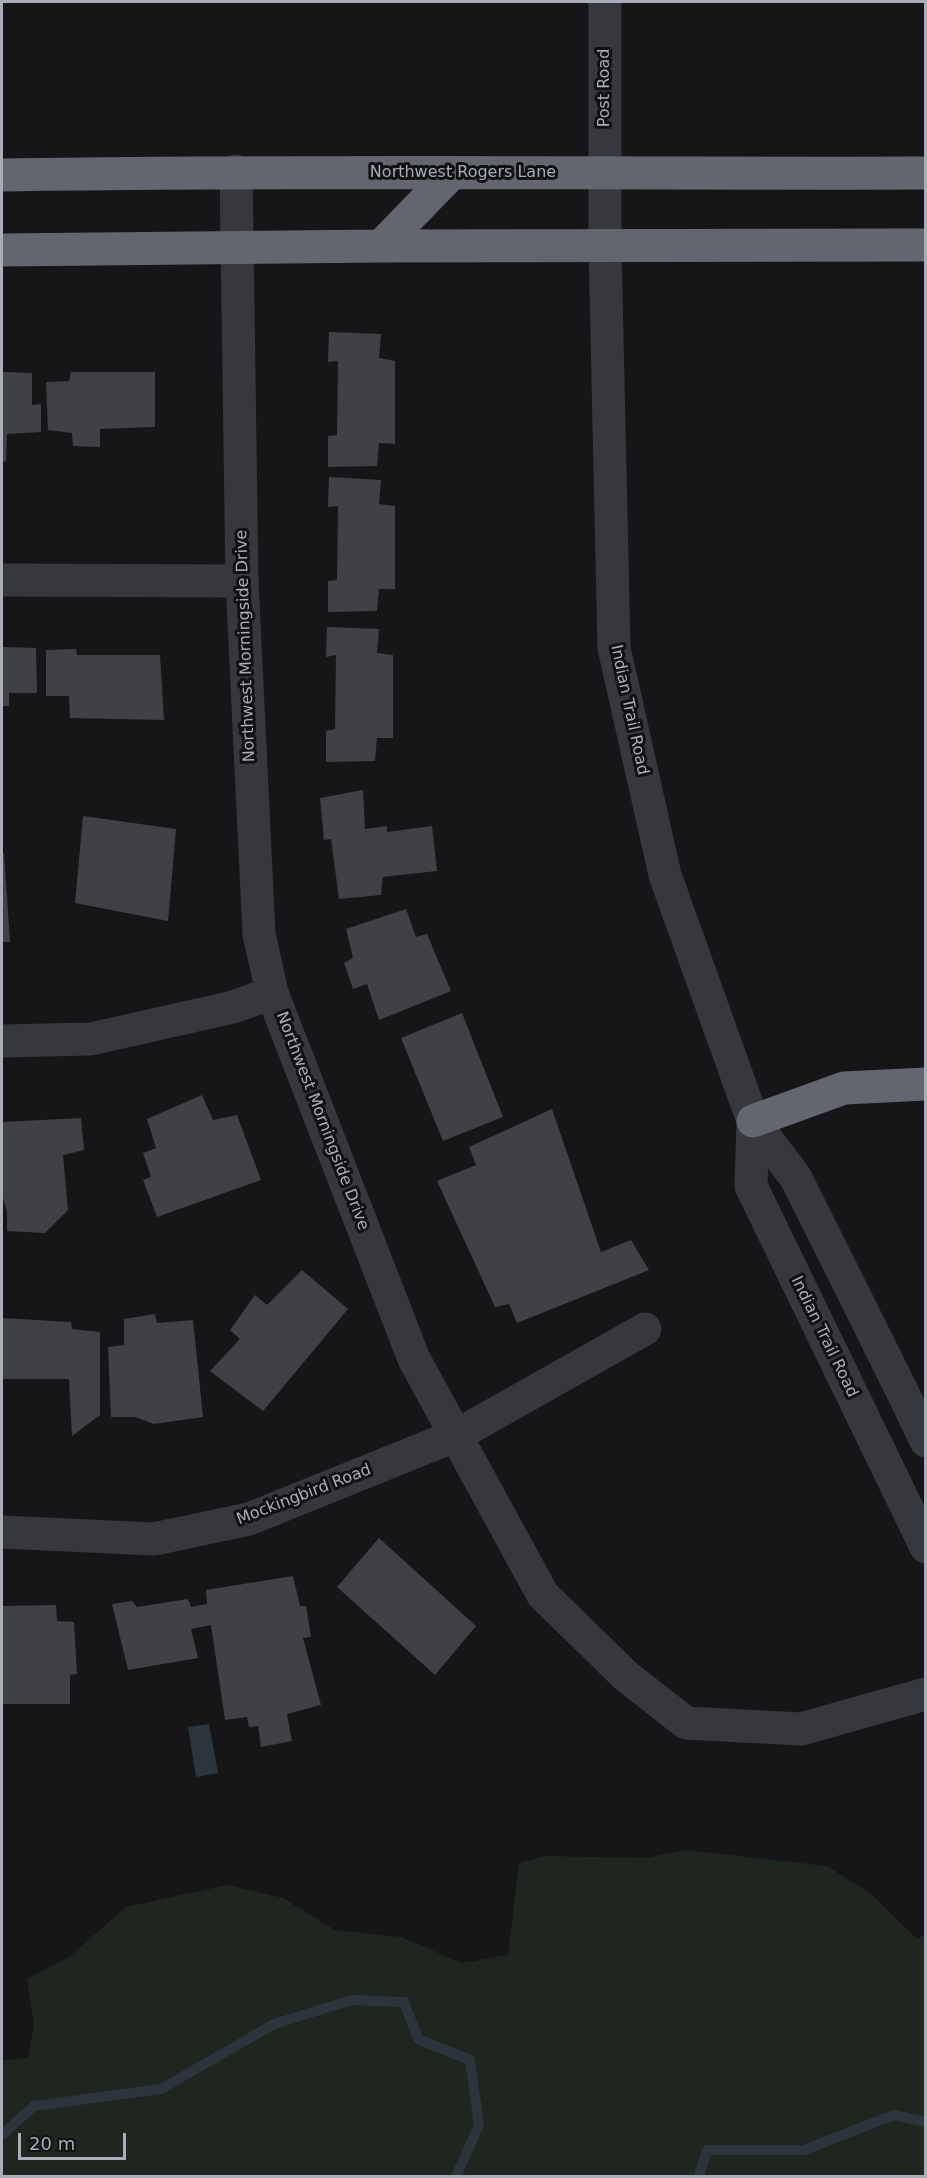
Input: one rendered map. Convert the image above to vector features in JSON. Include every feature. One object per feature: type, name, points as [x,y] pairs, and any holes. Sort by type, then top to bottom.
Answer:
[{"type":"highway","name":"Northwest Rogers Lane","points":[[2,175],[236,171],[606,174],[926,173]]},
{"type":"highway","points":[[381,246],[452,173]]},
{"type":"highway","points":[[2,250],[381,246],[926,245]]},
{"type":"highway","points":[[753,1121],[844,1088],[926,1084]]},
{"type":"street","name":"Post Road","points":[[605,2],[606,174]]},
{"type":"street","name":"Northwest Morningside Drive","points":[[236,171],[242,581],[259,934],[272,993],[414,1359],[543,1595],[626,1676],[686,1723],[801,1729],[926,1694]]},
{"type":"street","name":"Indian Trail Road","points":[[606,174],[605,247],[614,648],[665,875],[753,1121],[796,1178],[926,1441]]},
{"type":"street","points":[[2,580],[242,581]]},
{"type":"street","points":[[2,1041],[91,1039],[233,1006],[272,993]]},
{"type":"street","name":"Indian Trail Road","points":[[753,1121],[751,1186],[926,1547]]},
{"type":"street","name":"Mockingbird Road","points":[[2,1532],[154,1539],[249,1519],[457,1435],[645,1329]]},
{"type":"shaded area","points":[[209,1724],[218,1773],[196,1777],[188,1727]]},
{"type":"shaded area","points":[[684,1850],[827,1866],[870,1893],[917,1939],[925,1935],[925,2176],[2,2176],[2,2058],[5,2060],[28,2058],[34,2025],[27,1979],[69,1957],[126,1907],[227,1885],[283,1898],[335,1930],[401,1937],[462,1963],[508,1955],[519,1863],[544,1856],[645,1858]]},
{"type":"building","points":[[329,332],[381,334],[379,358],[395,361],[395,444],[379,443],[377,466],[328,467],[328,436],[337,435],[338,361],[328,362]]},
{"type":"building","points":[[2,372],[32,373],[32,405],[41,404],[41,432],[7,434],[6,462],[2,461]]},
{"type":"building","points":[[71,372],[155,372],[155,427],[100,429],[100,447],[73,446],[72,433],[48,430],[46,382],[69,381]]},
{"type":"building","points":[[329,477],[381,480],[379,504],[395,506],[395,589],[379,589],[377,611],[328,612],[328,581],[337,580],[338,506],[328,507]]},
{"type":"building","points":[[327,627],[379,629],[377,653],[393,655],[393,738],[377,738],[375,761],[326,762],[326,731],[335,729],[336,655],[326,657]]},
{"type":"building","points":[[3,647],[36,648],[37,693],[9,693],[9,706],[2,706]]},
{"type":"building","points":[[76,649],[77,655],[160,655],[164,720],[70,718],[69,696],[46,696],[46,650]]},
{"type":"building","points":[[363,790],[365,829],[387,826],[387,832],[432,826],[437,871],[383,877],[381,895],[339,899],[331,839],[324,840],[320,798]]},
{"type":"building","points":[[83,816],[176,829],[168,921],[75,903]]},
{"type":"building","points":[[2,853],[4,853],[10,942],[2,942]]},
{"type":"building","points":[[406,909],[416,937],[427,934],[451,991],[379,1020],[367,984],[353,989],[344,963],[353,958],[346,929]]},
{"type":"building","points":[[462,1013],[503,1117],[443,1141],[401,1038]]},
{"type":"building","points":[[202,1095],[213,1120],[237,1115],[261,1180],[157,1217],[143,1180],[151,1177],[143,1153],[156,1148],[147,1119]]},
{"type":"building","points":[[552,1109],[601,1252],[631,1240],[649,1270],[517,1323],[509,1304],[495,1307],[437,1181],[476,1165],[469,1147]]},
{"type":"building","points":[[81,1118],[84,1150],[63,1155],[68,1210],[45,1233],[7,1231],[7,1212],[2,1195],[2,1122]]},
{"type":"building","points":[[302,1270],[348,1309],[263,1411],[210,1371],[240,1339],[230,1330],[255,1295],[267,1305]]},
{"type":"building","points":[[155,1314],[157,1323],[193,1320],[203,1417],[154,1424],[135,1417],[111,1417],[108,1347],[124,1345],[124,1319]]},
{"type":"building","points":[[2,1318],[71,1322],[72,1329],[100,1332],[100,1415],[72,1436],[69,1379],[2,1379]]},
{"type":"building","points":[[379,1538],[476,1626],[435,1675],[337,1587]]},
{"type":"building","points":[[293,1576],[300,1606],[306,1606],[311,1637],[303,1638],[321,1705],[287,1714],[292,1741],[261,1747],[258,1726],[249,1727],[247,1717],[225,1720],[211,1625],[191,1629],[198,1658],[128,1670],[112,1604],[132,1601],[137,1607],[188,1599],[191,1607],[207,1604],[206,1590]]},
{"type":"building","points":[[56,1605],[57,1621],[74,1622],[77,1674],[70,1675],[70,1704],[2,1704],[2,1606]]},
{"type":"waterway","points":[[2,2135],[34,2106],[161,2089],[274,2024],[352,2000],[404,2002],[418,2039],[470,2060],[479,2125],[458,2176]]},
{"type":"waterway","points":[[699,2176],[707,2150],[804,2150],[894,2115],[926,2122]]}]
